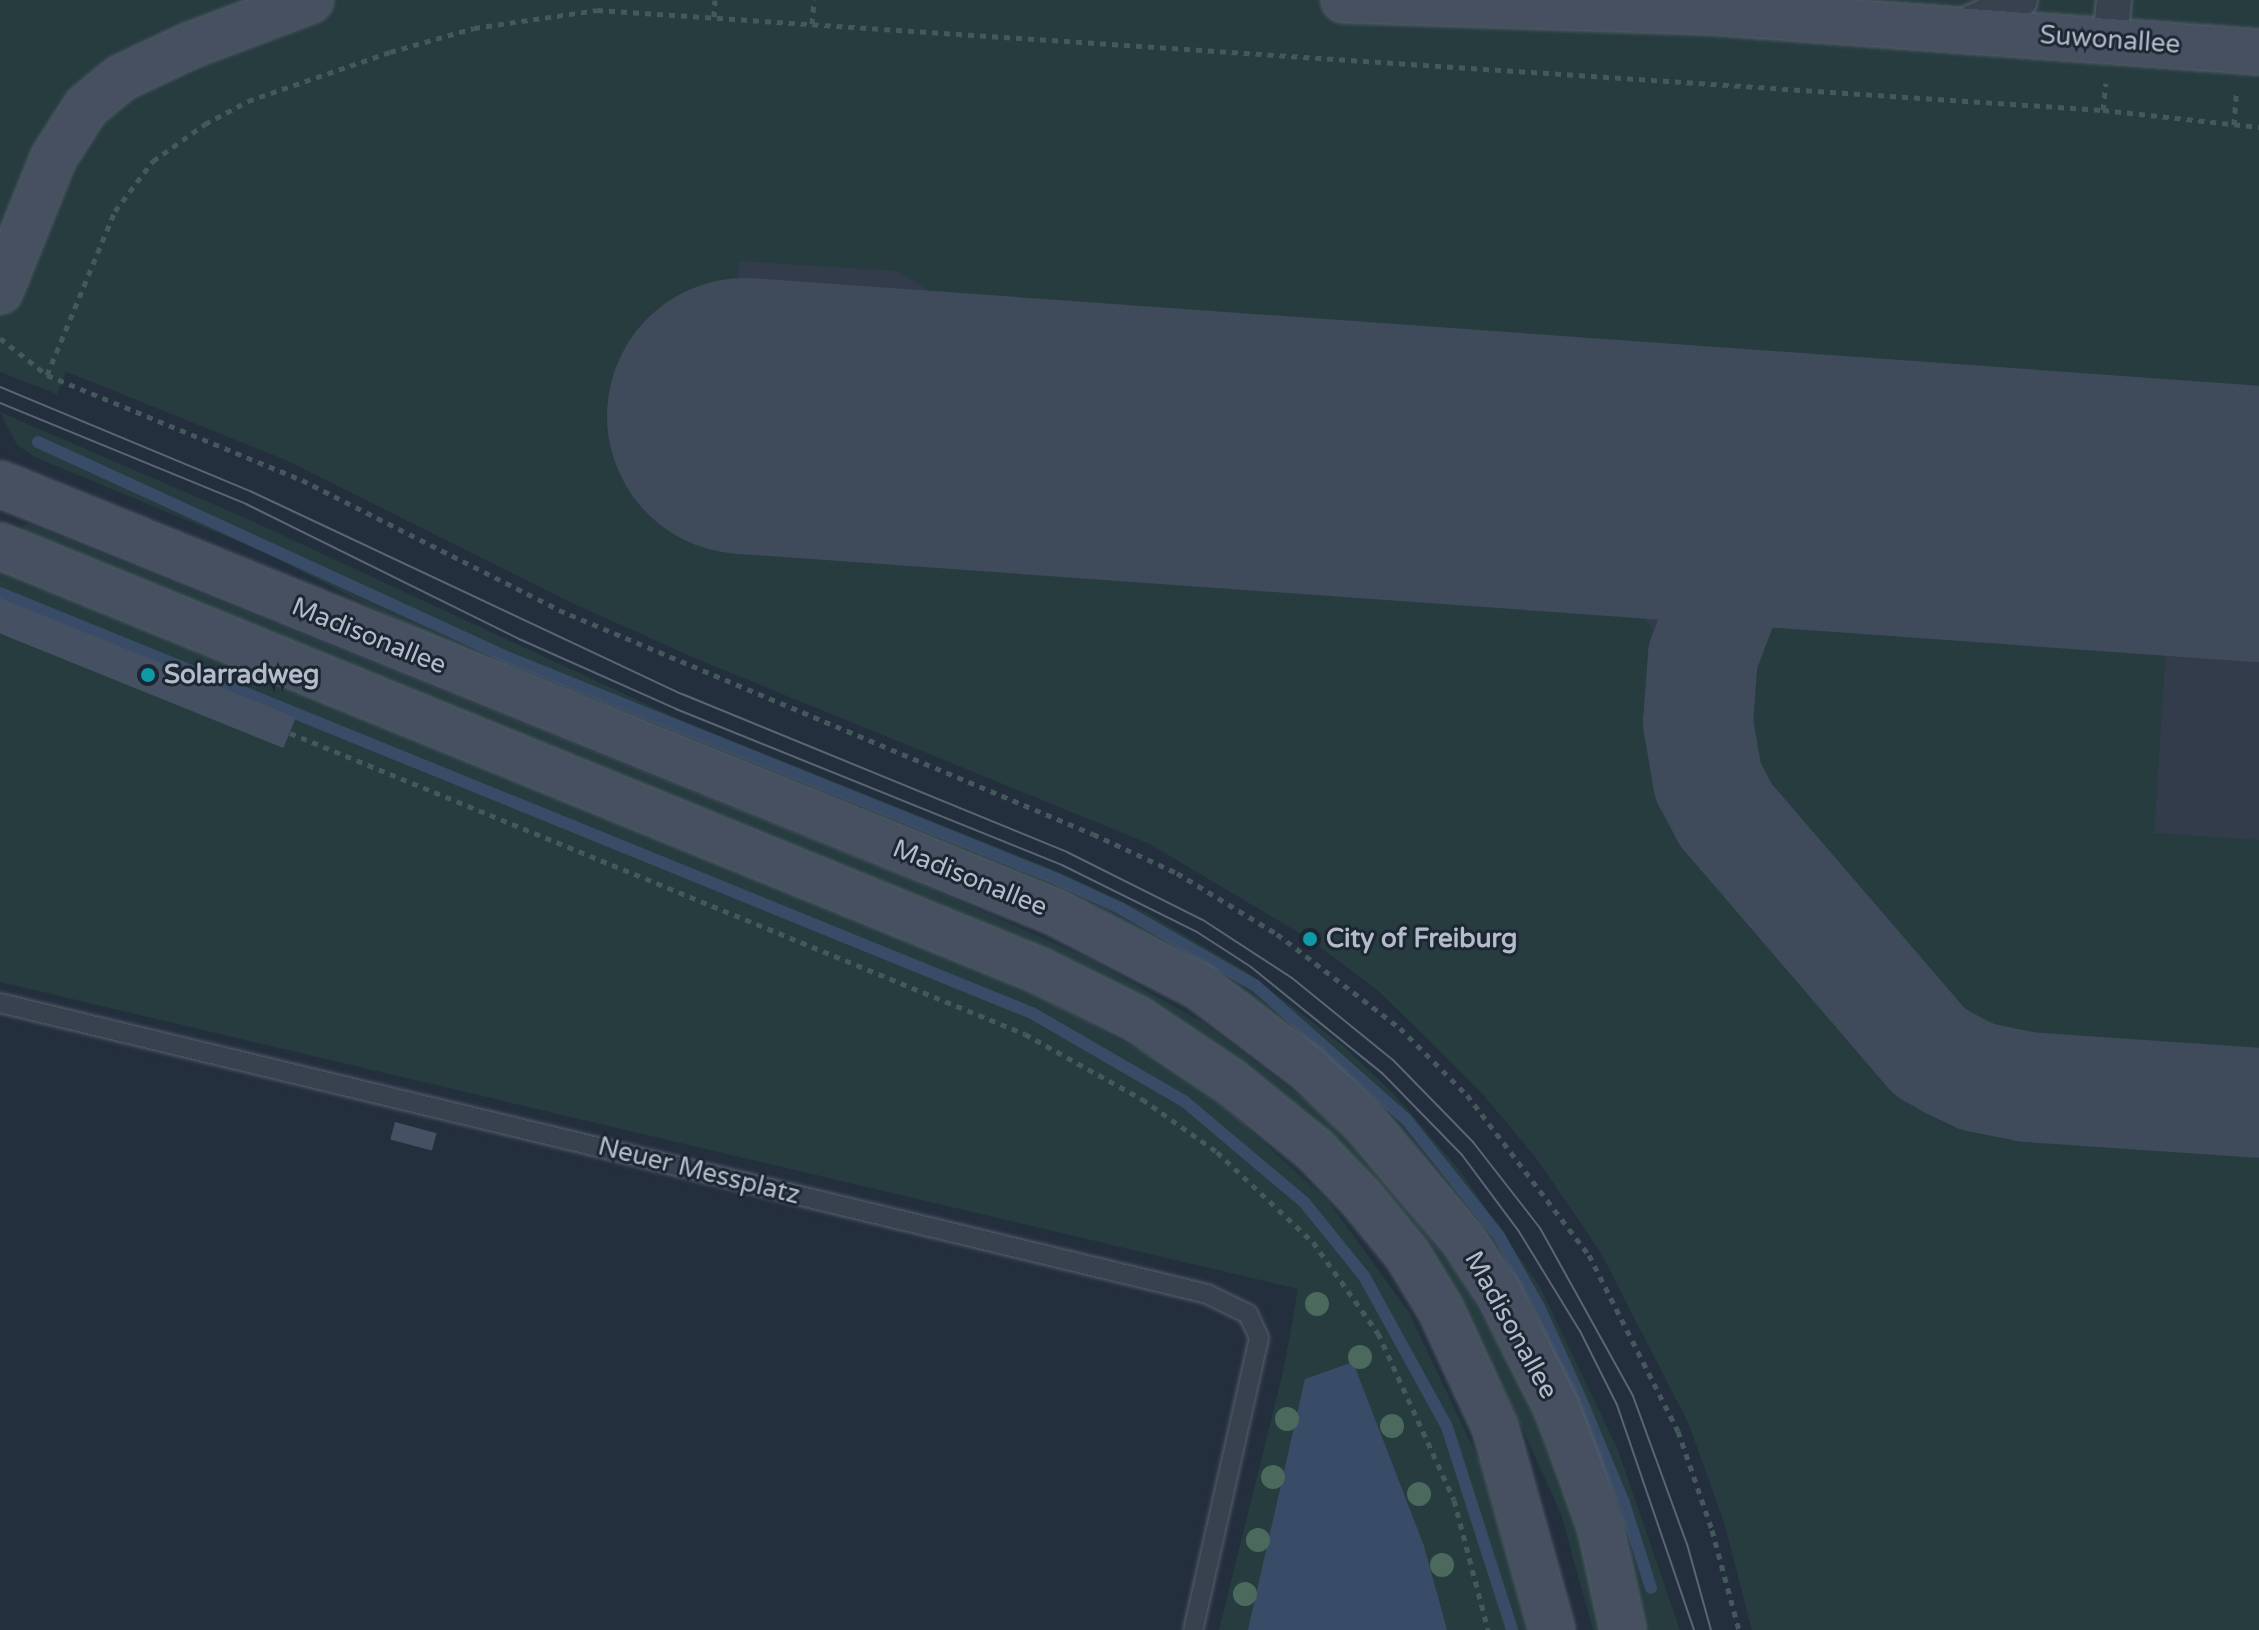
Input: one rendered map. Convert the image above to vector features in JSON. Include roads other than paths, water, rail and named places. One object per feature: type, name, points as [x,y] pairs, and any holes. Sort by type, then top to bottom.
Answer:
[{"type":"main road","points":[[0,291],[54,157],[86,107],[121,78],[189,46],[311,0]]},
{"type":"main road","name":"Suwonallee","points":[[1344,0],[1709,12],[1960,28],[2112,20],[2259,52]]},
{"type":"main road","name":"Madisonallee","points":[[0,484],[1055,912],[1200,987],[1307,1068],[1365,1123],[1464,1241],[1499,1294],[1556,1406],[1578,1464],[1601,1529],[1623,1630]]},
{"type":"main road","name":"Madisonallee","points":[[0,546],[1038,970],[1137,1019],[1231,1082],[1315,1150],[1361,1198],[1407,1254],[1441,1310],[1495,1427],[1552,1630]]},
{"type":"street","name":"Suwonallee","points":[[1960,28],[2020,0]]},
{"type":"lane","name":"Neuer Messplatz","points":[[0,1003],[1207,1294],[1248,1314],[1259,1338],[1193,1630]]},
{"type":"water","points":[[1353,1362],[1424,1546],[1447,1630],[1248,1630],[1305,1379]]},
{"type":"waterway","points":[[38,442],[509,658],[1057,879],[1120,908],[1256,986],[1406,1119],[1499,1236],[1539,1307],[1582,1402],[1624,1503],[1651,1588]]},
{"type":"waterway","points":[[0,593],[1032,1013],[1184,1101],[1304,1202],[1364,1276],[1447,1427],[1512,1630]]},
{"type":"tram line","points":[[0,387],[250,491],[682,694],[1067,852],[1203,920],[1292,978],[1393,1060],[1473,1142],[1540,1228],[1633,1396],[1687,1544],[1711,1630]]},
{"type":"tram line","points":[[0,403],[246,504],[519,639],[676,709],[1062,865],[1197,932],[1251,967],[1382,1073],[1462,1155],[1518,1230],[1580,1331],[1617,1405],[1694,1630]]},
{"type":"place","name":"Solarradweg","points":[[148,675]]},
{"type":"place","name":"City of Freiburg","points":[[1310,939]]}]
